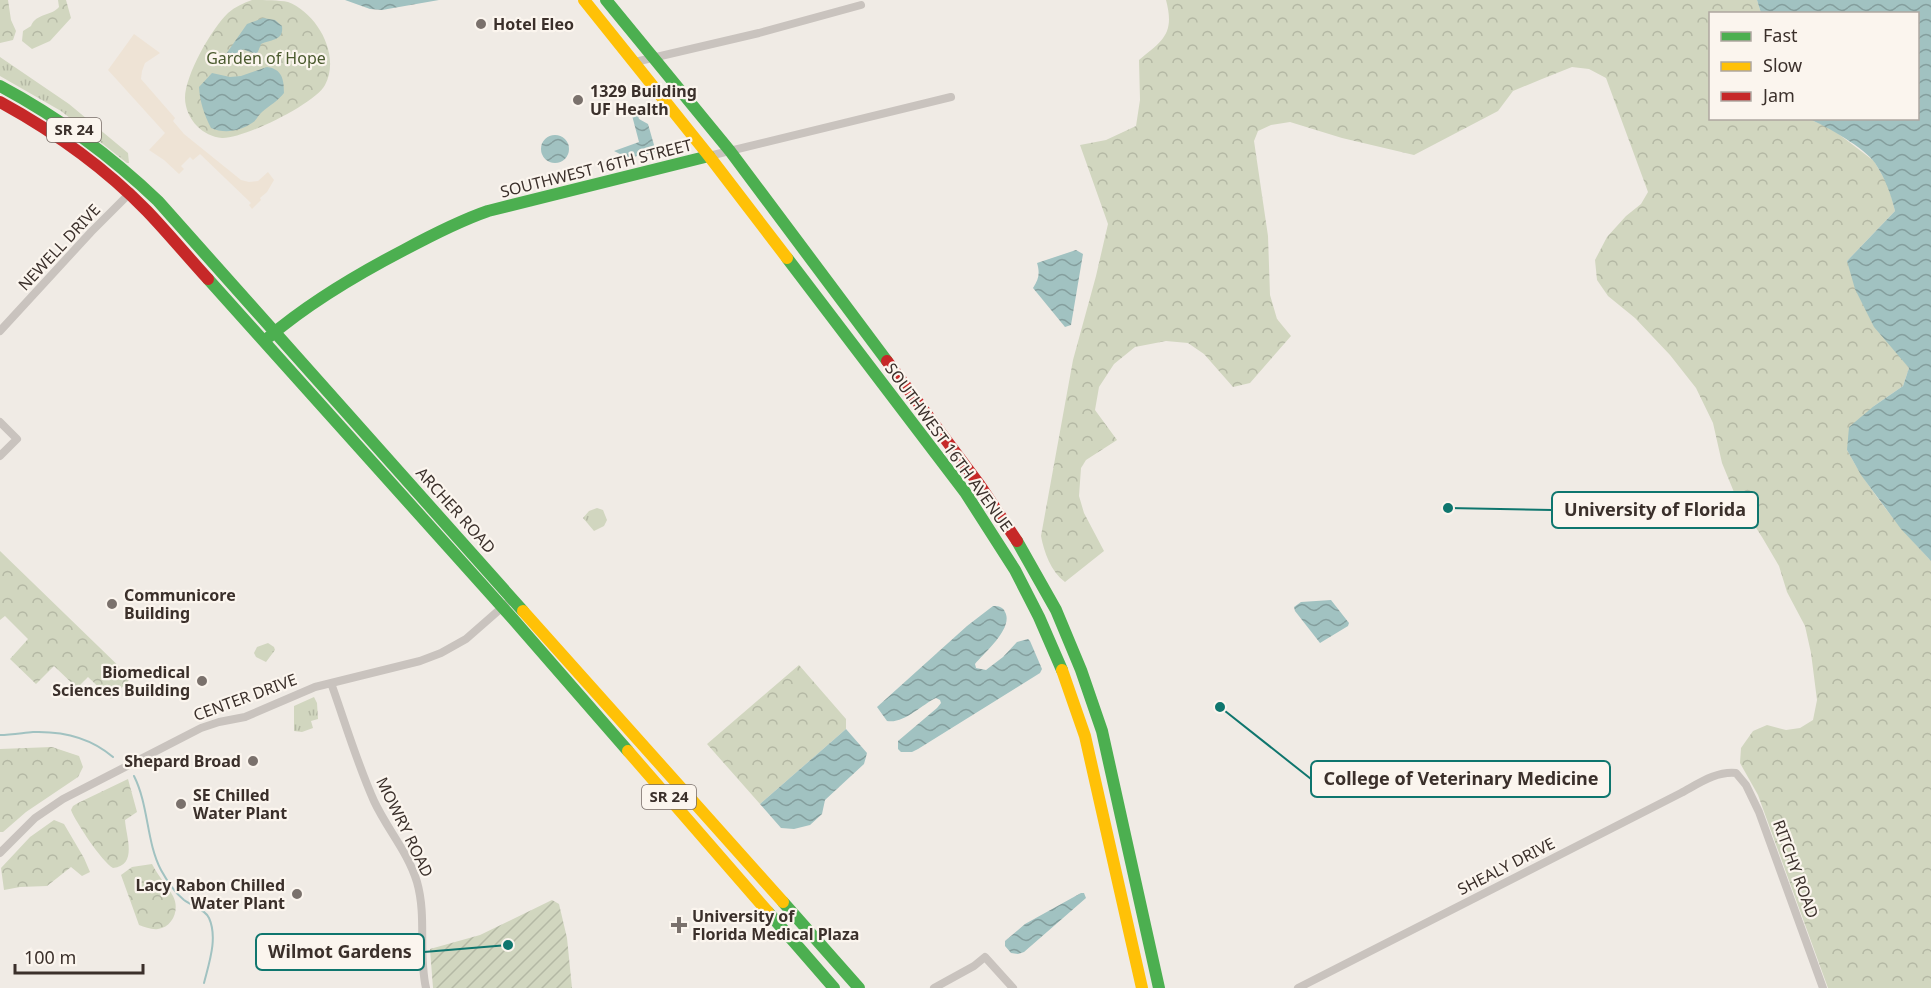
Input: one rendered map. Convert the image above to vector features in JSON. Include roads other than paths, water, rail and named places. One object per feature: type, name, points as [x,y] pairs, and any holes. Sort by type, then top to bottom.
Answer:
[{"type":"main road","name":"SOUTHWEST 16TH AVENUE","points":[[584,0],[709,156],[958,484],[1015,570],[1039,617],[1065,677],[1085,736],[1142,988]]},
{"type":"main road","name":"SOUTHWEST 16TH AVENUE","points":[[606,0],[730,151],[979,484],[1026,555],[1056,610],[1081,670],[1102,731],[1159,988]]},
{"type":"main road","name":"ARCHER ROAD","points":[[0,86],[70,128],[141,184],[860,988]]},
{"type":"main road","name":"ARCHER ROAD","points":[[0,102],[63,140],[129,194],[503,607],[834,988]]},
{"type":"main road","name":"SOUTHWEST 16TH STREET","points":[[264,342],[274,332],[359,273],[458,222],[488,211],[709,156]]},
{"type":"street","points":[[635,62],[759,33],[861,5]]},
{"type":"street","name":"SOUTHWEST 16TH STREET","points":[[709,156],[951,97]]},
{"type":"street","name":"NEWELL DRIVE","points":[[0,331],[81,243],[141,184]]},
{"type":"street","points":[[0,422],[17,439],[0,456]]},
{"type":"street","name":"CENTER DRIVE","points":[[0,853],[35,818],[84,787],[209,725],[245,717],[297,693],[420,661],[441,653],[466,639],[513,598]]},
{"type":"street","name":"MOWRY ROAD","points":[[331,683],[375,803],[408,859],[415,878],[422,913],[422,951],[426,988]]},
{"type":"street","name":"SHEALY DRIVE","points":[[1298,988],[1681,792],[1727,772]]},
{"type":"street","name":"RITCHY ROAD","points":[[1727,772],[1736,773],[1746,785],[1759,812],[1823,988]]},
{"type":"street","points":[[934,988],[974,966],[985,957],[1013,988]]},
{"type":"water","points":[[345,0],[439,0],[382,10],[370,9]]},
{"type":"water","points":[[1757,0],[1931,0],[1931,561],[1901,529],[1861,475],[1847,450],[1849,427],[1903,386],[1909,368],[1874,327],[1855,289],[1847,261],[1895,211],[1890,192],[1870,157],[1845,138],[1811,120],[1919,120],[1919,12],[1761,12]]},
{"type":"water","points":[[263,18],[275,20],[282,26],[279,37],[261,44],[257,54],[243,50],[231,58],[224,57],[247,24]]},
{"type":"water","points":[[267,67],[279,72],[283,79],[284,93],[282,96],[261,113],[254,122],[242,128],[227,131],[211,128],[200,98],[199,87],[212,73],[230,77],[241,76]]},
{"type":"water","points":[[629,104],[636,109],[639,119],[648,124],[656,152],[628,158],[614,151],[639,142]]},
{"type":"water","points":[[555,135],[565,139],[569,149],[565,159],[555,163],[545,159],[541,149],[545,139]]},
{"type":"water","points":[[1076,250],[1083,254],[1071,325],[1065,327],[1033,288],[1038,276],[1037,263]]},
{"type":"water","points":[[1331,600],[1349,623],[1348,626],[1320,643],[1294,607],[1301,602]]},
{"type":"water","points":[[993,606],[1004,610],[1007,618],[1002,633],[975,664],[976,668],[986,670],[1017,642],[1028,639],[1042,669],[1040,673],[918,749],[912,752],[901,752],[898,749],[898,741],[937,708],[941,703],[940,700],[936,698],[906,717],[893,721],[887,721],[877,707],[967,626]]},
{"type":"water","points":[[846,729],[867,753],[864,764],[825,800],[822,814],[810,825],[794,829],[781,828],[760,804]]},
{"type":"water","points":[[1084,893],[1086,898],[1024,952],[1011,953],[1005,946],[1005,941],[1025,924]]},
{"type":"waterway","points":[[0,735],[33,732],[65,734],[86,740],[113,757]]},
{"type":"waterway","points":[[134,776],[161,870],[180,897],[207,915],[212,926],[213,942],[204,983]]},
{"type":"place","name":"Hotel Eleo","points":[[481,24]]},
{"type":"place","name":"1329 Building UF Health","points":[[578,100]]},
{"type":"place","name":"University of Florida","points":[[1448,508]]},
{"type":"place","name":"Communicore Building","points":[[112,604]]},
{"type":"place","name":"Biomedical Sciences Building","points":[[202,681]]},
{"type":"place","name":"College of Veterinary Medicine","points":[[1220,707]]},
{"type":"place","name":"Shepard Broad","points":[[253,761]]},
{"type":"place","name":"SE Chilled Water Plant","points":[[181,804]]},
{"type":"place","name":"Lacy Rabon Chilled Water Plant","points":[[297,894]]},
{"type":"place","name":"University of Florida Medical Plaza","points":[[679,925]]},
{"type":"place","name":"Wilmot Gardens","points":[[508,945]]},
{"type":"park label","name":"Garden of Hope","points":[[266,58]]}]
